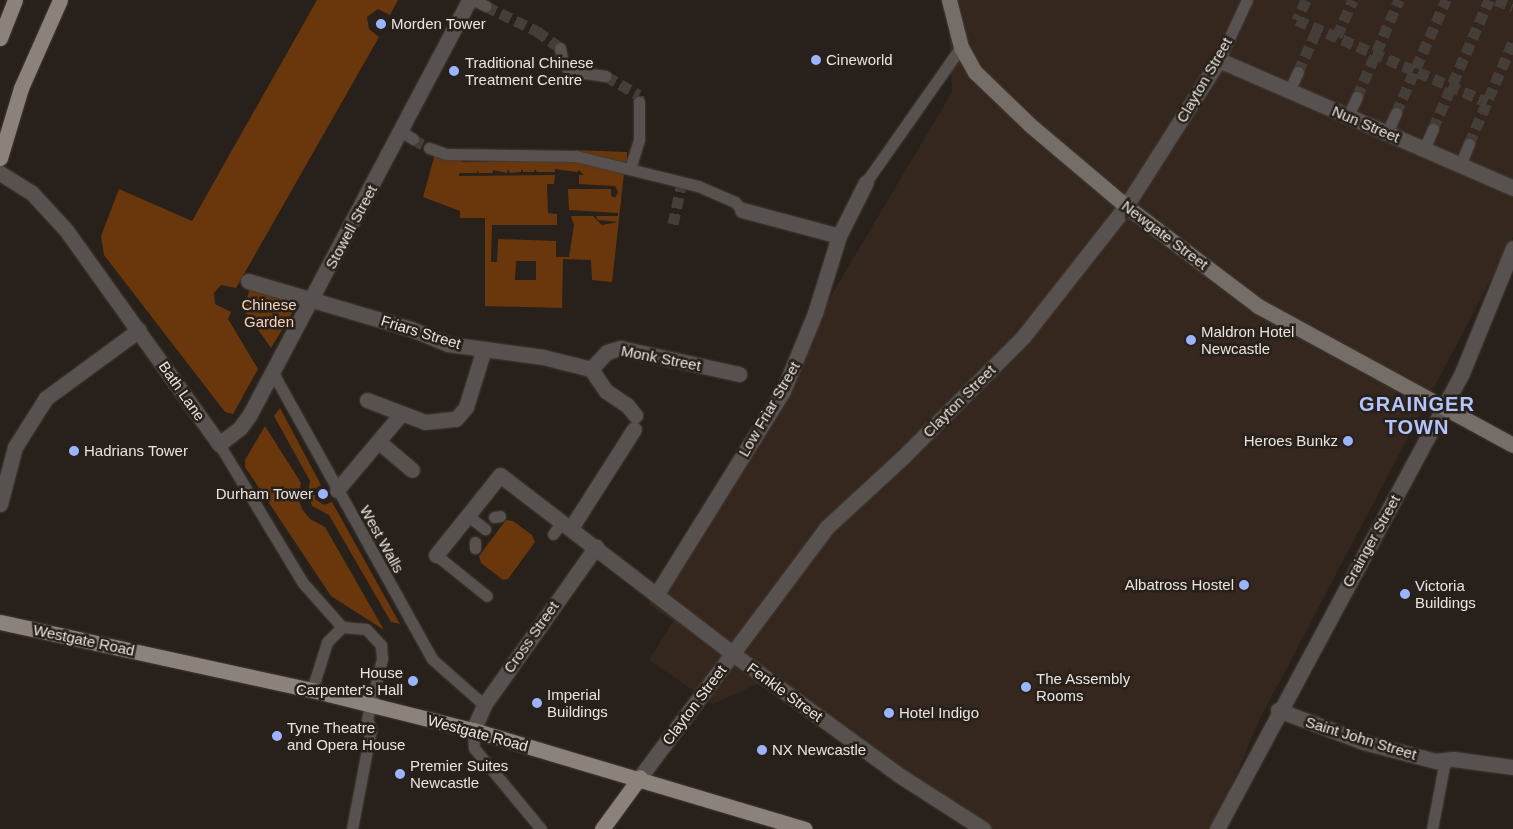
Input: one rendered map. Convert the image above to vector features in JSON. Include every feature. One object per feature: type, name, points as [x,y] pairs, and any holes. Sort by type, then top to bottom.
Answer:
[{"type":"main road","points":[[0,38],[15,0]]},
{"type":"main road","points":[[0,158],[3,133],[60,0]]},
{"type":"main road","name":"Newgate Street","points":[[949,0],[961,47],[975,72],[994,91],[1126,206],[1258,306],[1443,409],[1513,445]]},
{"type":"main road","points":[[0,616],[18,625]]},
{"type":"main road","name":"Westgate Road","points":[[0,622],[312,690],[473,730],[640,778],[805,829]]},
{"type":"main road","points":[[602,829],[640,778]]},
{"type":"street","name":"Stowell Street","points":[[219,444],[245,421],[273,373],[312,298],[407,135],[469,0]]},
{"type":"street","points":[[474,0],[486,6]]},
{"type":"street","name":"Clayton Street","points":[[640,778],[826,528],[903,456],[1023,337],[1126,206],[1219,60],[1247,0]]},
{"type":"street","points":[[866,182],[961,47]]},
{"type":"street","points":[[560,48],[563,64],[570,72],[606,76]]},
{"type":"street","name":"Nun Street","points":[[1219,60],[1513,188]]},
{"type":"street","points":[[1289,91],[1298,72]]},
{"type":"street","points":[[1348,116],[1357,97]]},
{"type":"street","points":[[630,169],[638,140],[639,102]]},
{"type":"street","points":[[1387,133],[1396,113]]},
{"type":"street","points":[[1424,149],[1433,129]]},
{"type":"street","points":[[1460,165],[1469,144]]},
{"type":"street","points":[[429,148],[446,154],[576,156],[698,186],[735,202],[742,210],[838,236]]},
{"type":"street","name":"Bath Lane","points":[[0,174],[31,192],[66,230],[219,444],[303,582],[342,627]]},
{"type":"street","name":"Low Friar Street","points":[[656,594],[784,391],[812,321],[838,236],[866,182]]},
{"type":"street","name":"Grainger Street","points":[[1217,829],[1278,710],[1462,374],[1513,248]]},
{"type":"street","name":"Friars Street","points":[[248,281],[312,298],[448,344],[543,357],[590,369]]},
{"type":"street","points":[[0,504],[15,447],[46,398],[139,330]]},
{"type":"street","name":"Monk Street","points":[[590,369],[606,352],[620,348],[739,374]]},
{"type":"street","points":[[367,400],[401,414],[436,423],[456,419],[466,407],[484,349]]},
{"type":"street","points":[[562,528],[634,422],[627,405],[606,391],[590,369]]},
{"type":"street","name":"West Walls","points":[[273,373],[432,659],[484,705]]},
{"type":"street","points":[[337,490],[401,414]]},
{"type":"street","points":[[379,442],[412,470]]},
{"type":"street","name":"Fenkle Street","points":[[467,515],[500,475],[562,528],[596,547],[733,654],[899,775],[983,829]]},
{"type":"street","points":[[485,529],[467,515],[436,555],[487,596]]},
{"type":"street","name":"Cross Street","points":[[473,730],[484,705],[596,547]]},
{"type":"street","points":[[312,690],[327,642],[342,627],[366,629],[381,645],[382,659],[368,719],[371,729],[352,829]]},
{"type":"street","name":"Saint John Street","points":[[1278,710],[1363,742],[1436,761],[1445,760],[1513,767]]},
{"type":"street","points":[[473,730],[474,748],[541,829]]},
{"type":"street","points":[[1432,829],[1445,760]]},
{"type":"shaded area","points":[[947,0],[1513,0],[1513,237],[1259,721],[1220,813],[1211,829],[987,829],[770,678],[713,704],[649,660],[673,621],[648,604],[952,92]]},
{"type":"green space","points":[[317,0],[398,0],[390,15],[378,9],[367,17],[369,29],[379,37],[236,288],[221,285],[214,293],[215,304],[231,312],[228,319],[258,369],[233,414],[225,412],[104,255],[101,236],[119,189],[192,221]]},
{"type":"green space","points":[[437,147],[461,151],[462,162],[578,160],[624,173],[612,282],[592,280],[591,260],[563,259],[562,308],[485,306],[485,218],[460,218],[460,211],[423,197]],"holes":[[[508,169],[510,173],[521,172],[521,169],[524,172],[534,172],[535,169],[537,172],[555,172],[555,169],[577,172],[579,170],[584,175],[579,175],[579,184],[615,186],[618,192],[615,198],[611,196],[611,189],[568,189],[569,210],[618,213],[618,216],[596,216],[598,220],[618,222],[602,225],[593,216],[571,216],[574,225],[569,257],[556,257],[556,241],[498,239],[497,262],[491,262],[492,225],[557,225],[557,214],[548,213],[547,184],[554,184],[555,175],[459,176],[459,173],[477,173],[477,170],[479,173],[493,173],[493,170],[507,173]],[[516,261],[536,261],[536,280],[515,280]]]},
{"type":"green space","points":[[573,150],[627,152],[627,163]]},
{"type":"green space","name":"Chinese Garden","points":[[250,287],[300,300],[271,348],[244,310]]},
{"type":"green space","points":[[280,408],[321,485],[315,489],[315,499],[324,505],[332,502],[400,624],[391,622],[329,515],[312,506],[308,493],[310,481],[274,416]]},
{"type":"green space","points":[[265,426],[301,483],[298,498],[302,509],[310,519],[325,527],[384,630],[331,596],[245,467],[245,460]]},
{"type":"green space","points":[[506,520],[513,521],[532,535],[535,542],[508,579],[503,580],[481,563],[479,556]]},
{"type":"tunnel","points":[[1306,0],[1297,20],[1487,102]]},
{"type":"tunnel","points":[[1337,36],[1353,0]]},
{"type":"tunnel","points":[[1357,97],[1399,0]]},
{"type":"tunnel","points":[[1396,113],[1446,0]]},
{"type":"tunnel","points":[[1433,129],[1489,0]]},
{"type":"tunnel","points":[[1496,0],[1513,7]]},
{"type":"tunnel","points":[[486,6],[537,31],[560,48]]},
{"type":"tunnel","points":[[1298,72],[1318,28]]},
{"type":"tunnel","points":[[1469,144],[1513,42]]},
{"type":"tunnel","points":[[606,76],[639,95],[639,102]]},
{"type":"tunnel","points":[[413,139],[429,148]]},
{"type":"tunnel","points":[[673,224],[682,182]]},
{"type":"place","name":"Morden Tower","points":[[381,24]]},
{"type":"place","name":"Cineworld","points":[[816,60]]},
{"type":"place","name":"Traditional Chinese Treatment Centre","points":[[454,71]]},
{"type":"place","name":"Maldron Hotel Newcastle","points":[[1191,340]]},
{"type":"place","name":"Heroes Bunkz","points":[[1348,441]]},
{"type":"place","name":"Hadrians Tower","points":[[74,451]]},
{"type":"place","name":"Durham Tower","points":[[323,494]]},
{"type":"place","name":"Albatross Hostel","points":[[1244,585]]},
{"type":"place","name":"Victoria Buildings","points":[[1405,594]]},
{"type":"place","name":"House Carpenter's Hall","points":[[413,681]]},
{"type":"place","name":"The Assembly Rooms","points":[[1026,687]]},
{"type":"place","name":"Imperial Buildings","points":[[537,703]]},
{"type":"place","name":"Hotel Indigo","points":[[889,713]]},
{"type":"place","name":"Tyne Theatre and Opera House","points":[[277,736]]},
{"type":"place","name":"NX Newcastle","points":[[762,750]]},
{"type":"place","name":"Premier Suites Newcastle","points":[[400,774]]},
{"type":"district","name":"GRAINGER TOWN","points":[[1417,416]]}]
